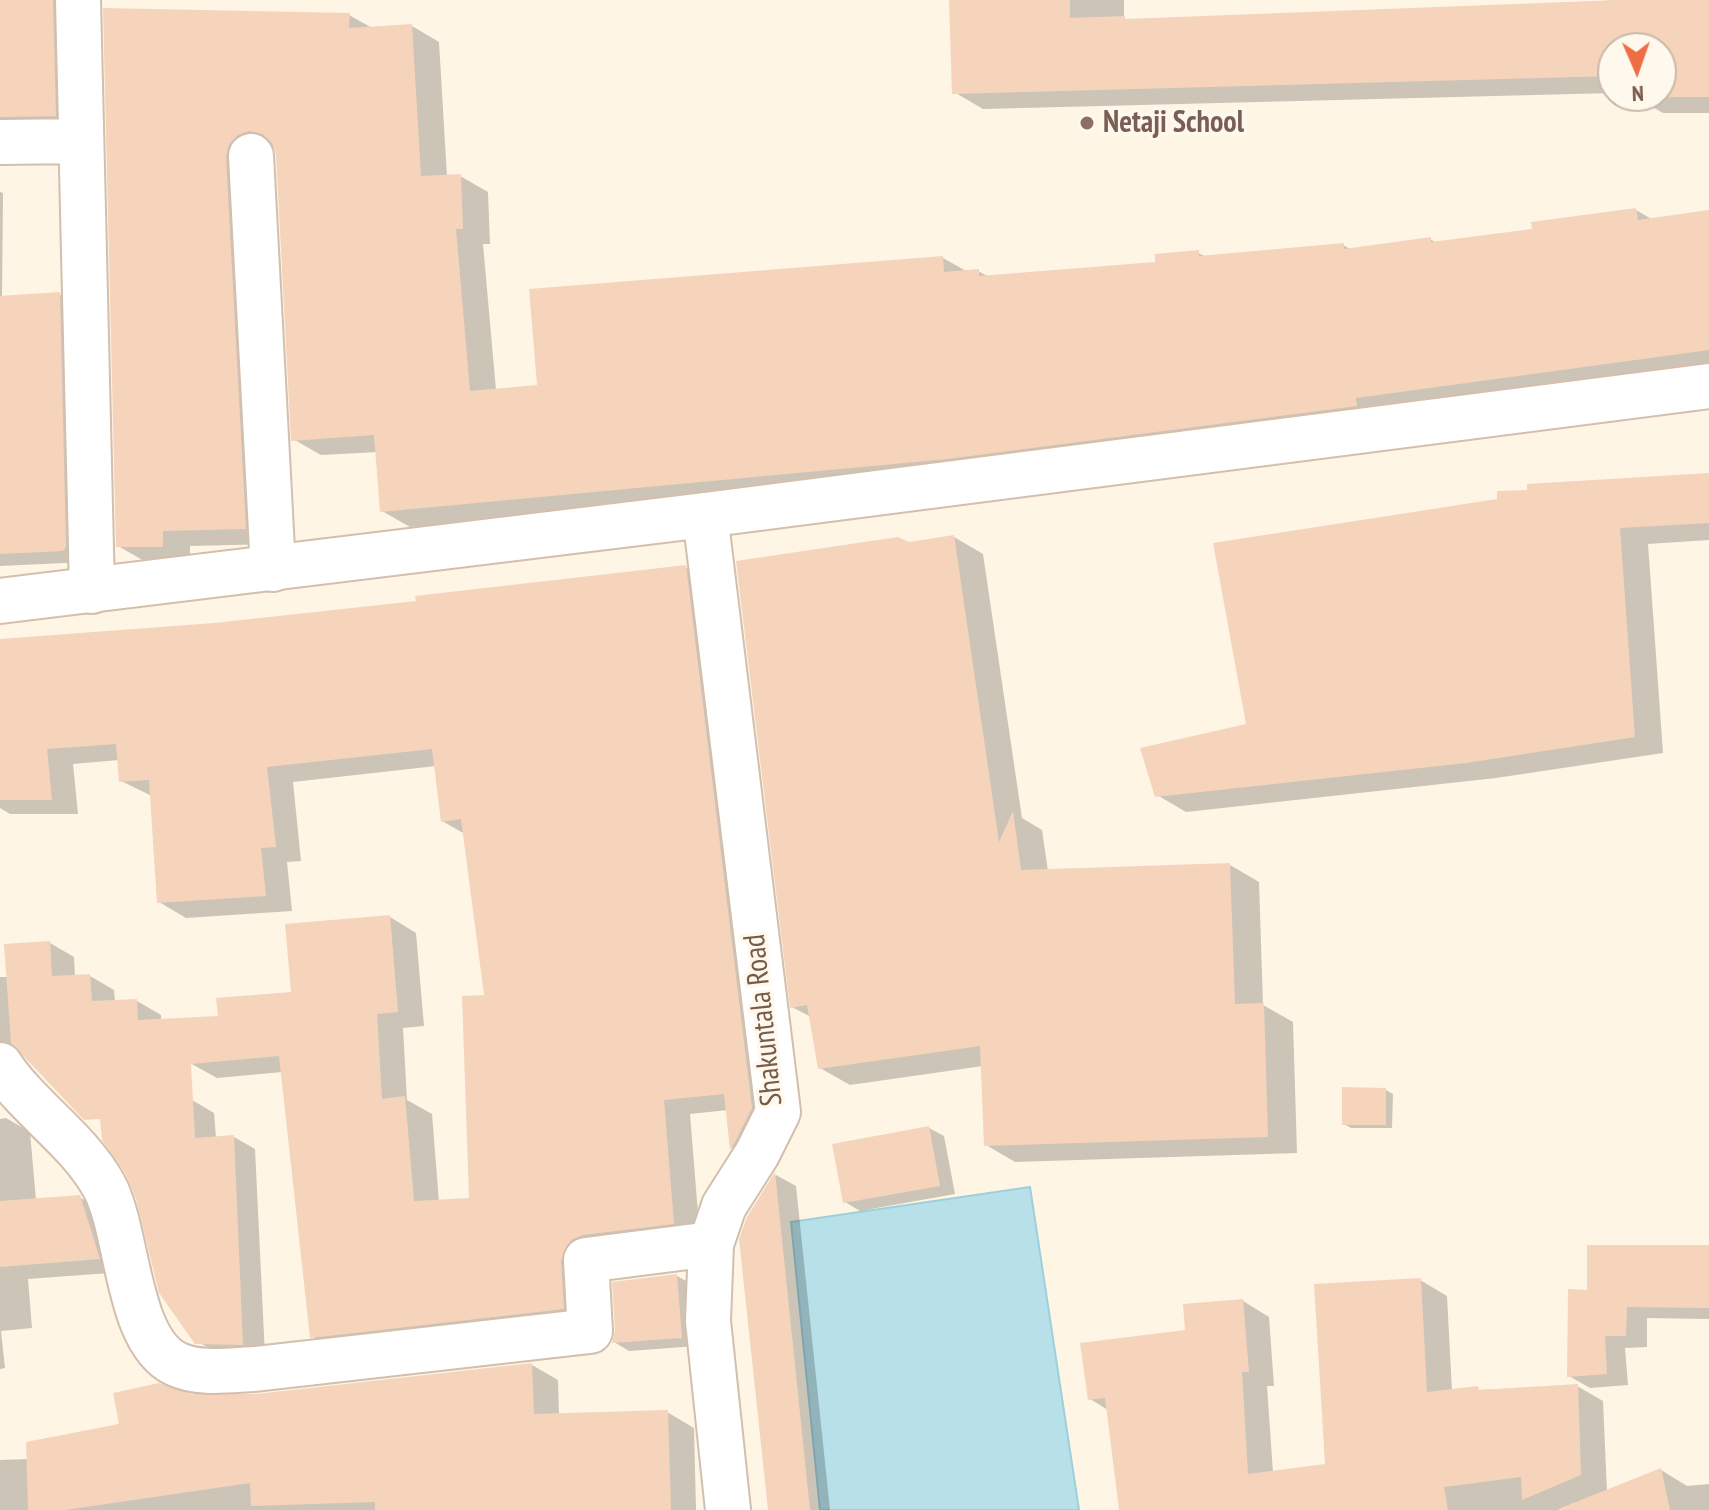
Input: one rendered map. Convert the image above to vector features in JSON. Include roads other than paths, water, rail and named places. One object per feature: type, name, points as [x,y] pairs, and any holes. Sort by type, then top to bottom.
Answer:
[{"type":"street","points":[[78,0],[92,591]]},
{"type":"street","points":[[0,142],[80,141]]},
{"type":"street","points":[[251,156],[273,569]]},
{"type":"street","points":[[0,601],[705,515],[1709,386]]},
{"type":"street","name":"Shakuntala Road","points":[[705,515],[778,1112],[757,1154],[724,1206],[711,1244],[708,1321],[728,1510]]},
{"type":"street","points":[[0,1065],[13,1085],[73,1147],[103,1185],[114,1209],[136,1302],[150,1340],[175,1364],[212,1372],[255,1369],[590,1331],[586,1260],[711,1244]]},
{"type":"water","points":[[1030,1187],[1079,1510],[820,1510],[791,1222]]},
{"type":"place","name":"Netaji School","points":[[1087,123]]}]
